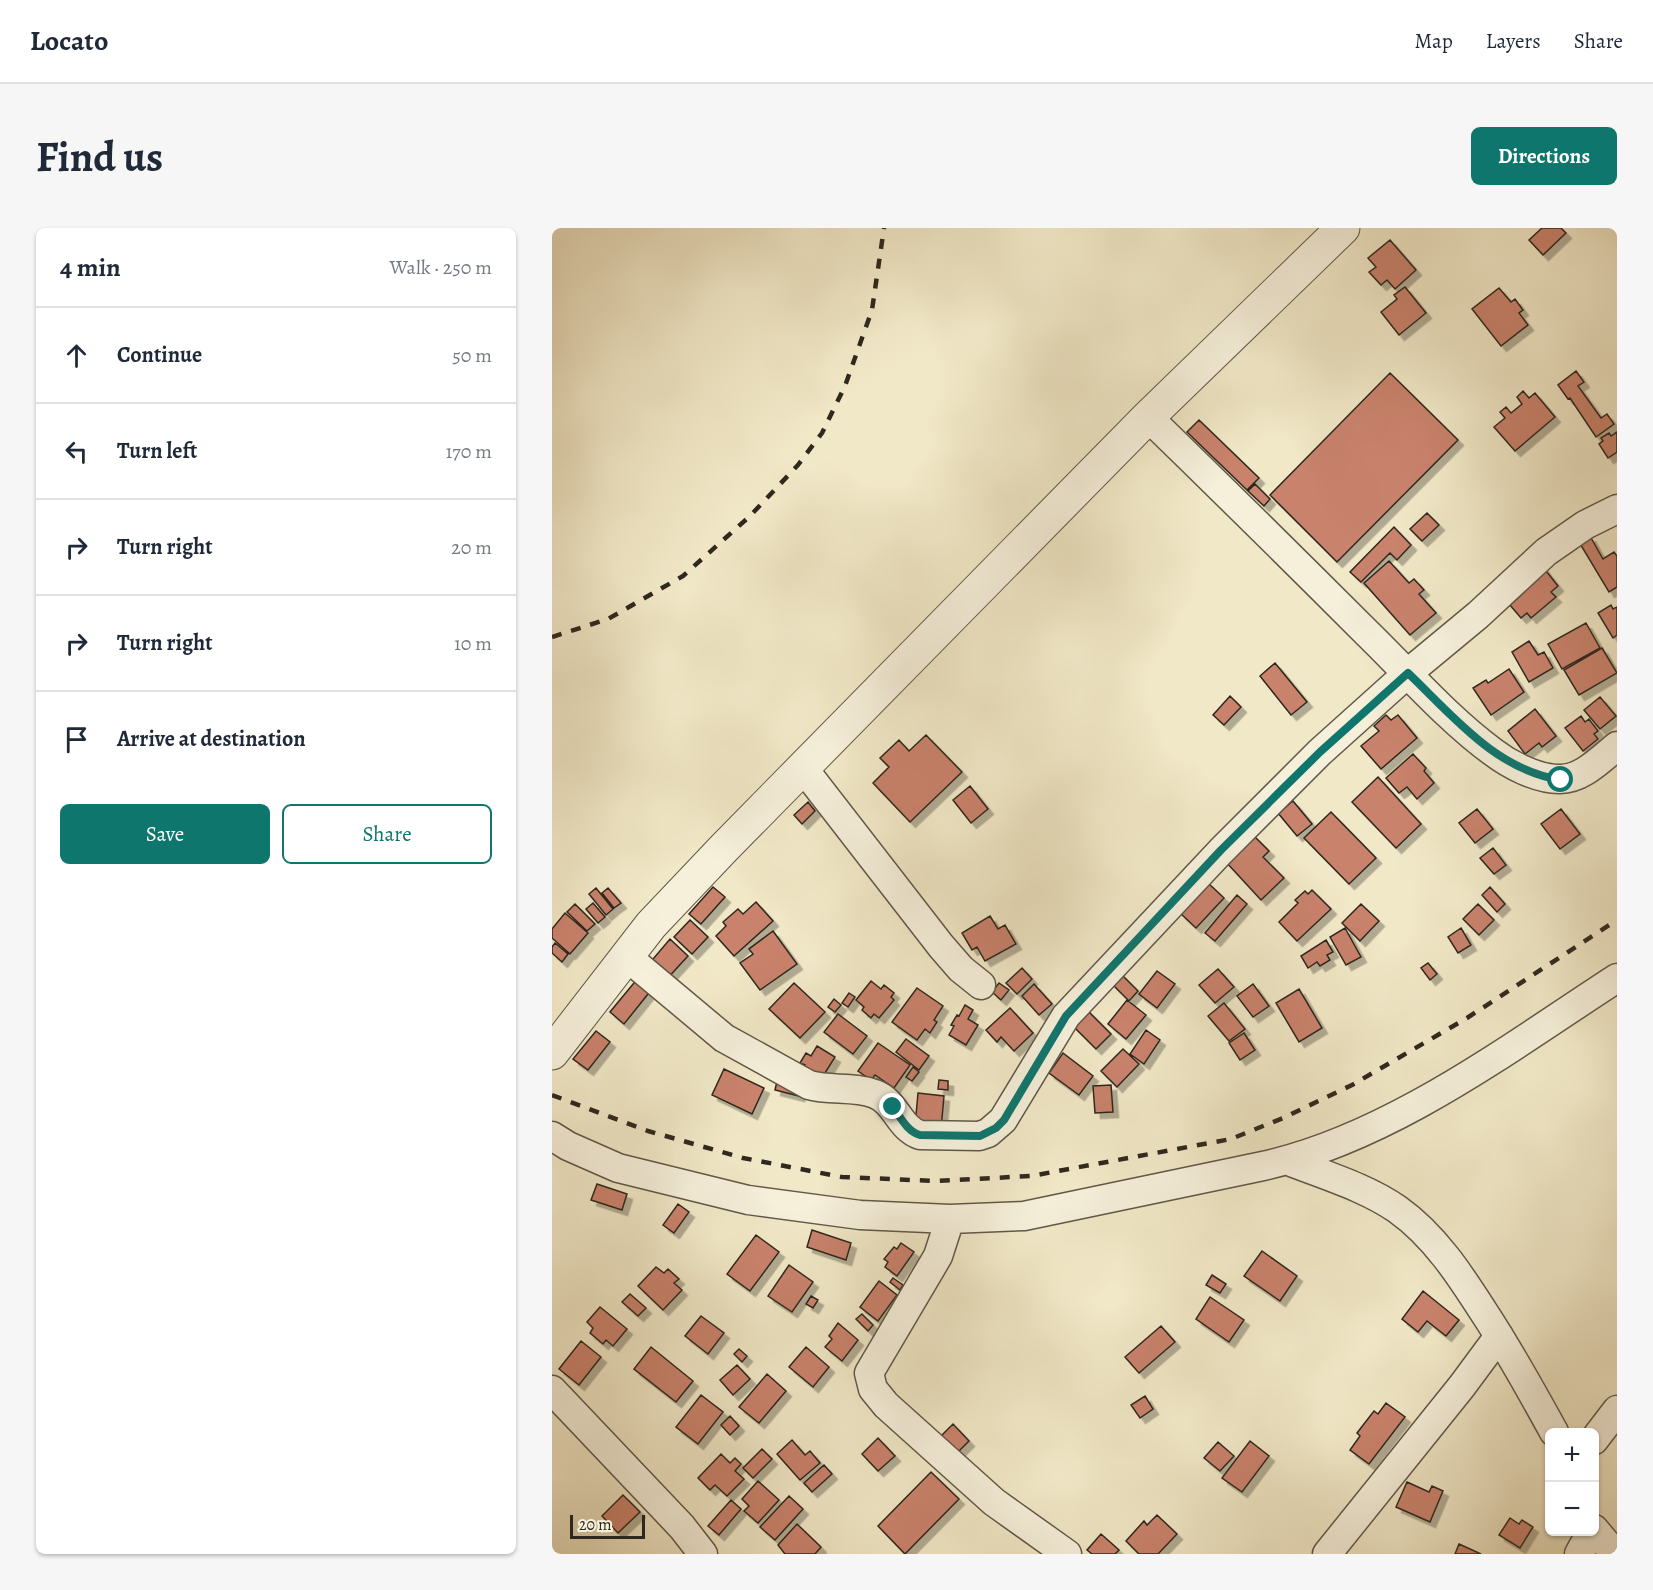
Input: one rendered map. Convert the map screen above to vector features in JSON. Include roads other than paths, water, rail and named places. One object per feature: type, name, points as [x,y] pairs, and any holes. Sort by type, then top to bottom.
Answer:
[{"type":"street","points":[[552,1053],[651,925],[1149,417],[1343,228]]},
{"type":"street","points":[[1149,417],[1408,673],[1474,737],[1495,754],[1523,769],[1561,780],[1577,775],[1617,746]]},
{"type":"street","points":[[626,956],[724,1038],[809,1085],[875,1093],[893,1107],[913,1133],[980,1136],[996,1128],[1004,1120],[1066,1016],[1221,850],[1303,768],[1408,673],[1478,615],[1546,552],[1585,525],[1617,509]]},
{"type":"street","points":[[803,768],[941,946],[961,969],[981,985]]},
{"type":"street","points":[[552,1136],[568,1146],[618,1168],[748,1200],[860,1215],[950,1219],[1024,1216],[1288,1161],[1333,1146],[1441,1091],[1617,978]]},
{"type":"street","points":[[1288,1161],[1360,1190],[1396,1209],[1420,1228],[1443,1252],[1499,1336],[1552,1428]]},
{"type":"street","points":[[950,1219],[938,1256],[869,1372],[873,1389],[886,1405],[994,1502],[1067,1554]]},
{"type":"street","points":[[1327,1554],[1462,1386],[1499,1336]]},
{"type":"street","points":[[552,1390],[682,1527],[703,1554]]},
{"type":"street","points":[[1599,1433],[1617,1410]]},
{"type":"street","points":[[1599,1534],[1616,1554]]},
{"type":"street","points":[[1580,1554],[1589,1536]]},
{"type":"railway","points":[[552,637],[608,619],[683,576],[750,516],[798,465],[822,433],[845,386],[872,310],[884,228]]},
{"type":"railway","points":[[552,1095],[648,1131],[743,1158],[842,1177],[936,1181],[1031,1176],[1231,1139],[1283,1118],[1352,1085],[1467,1018],[1617,920]]}]
